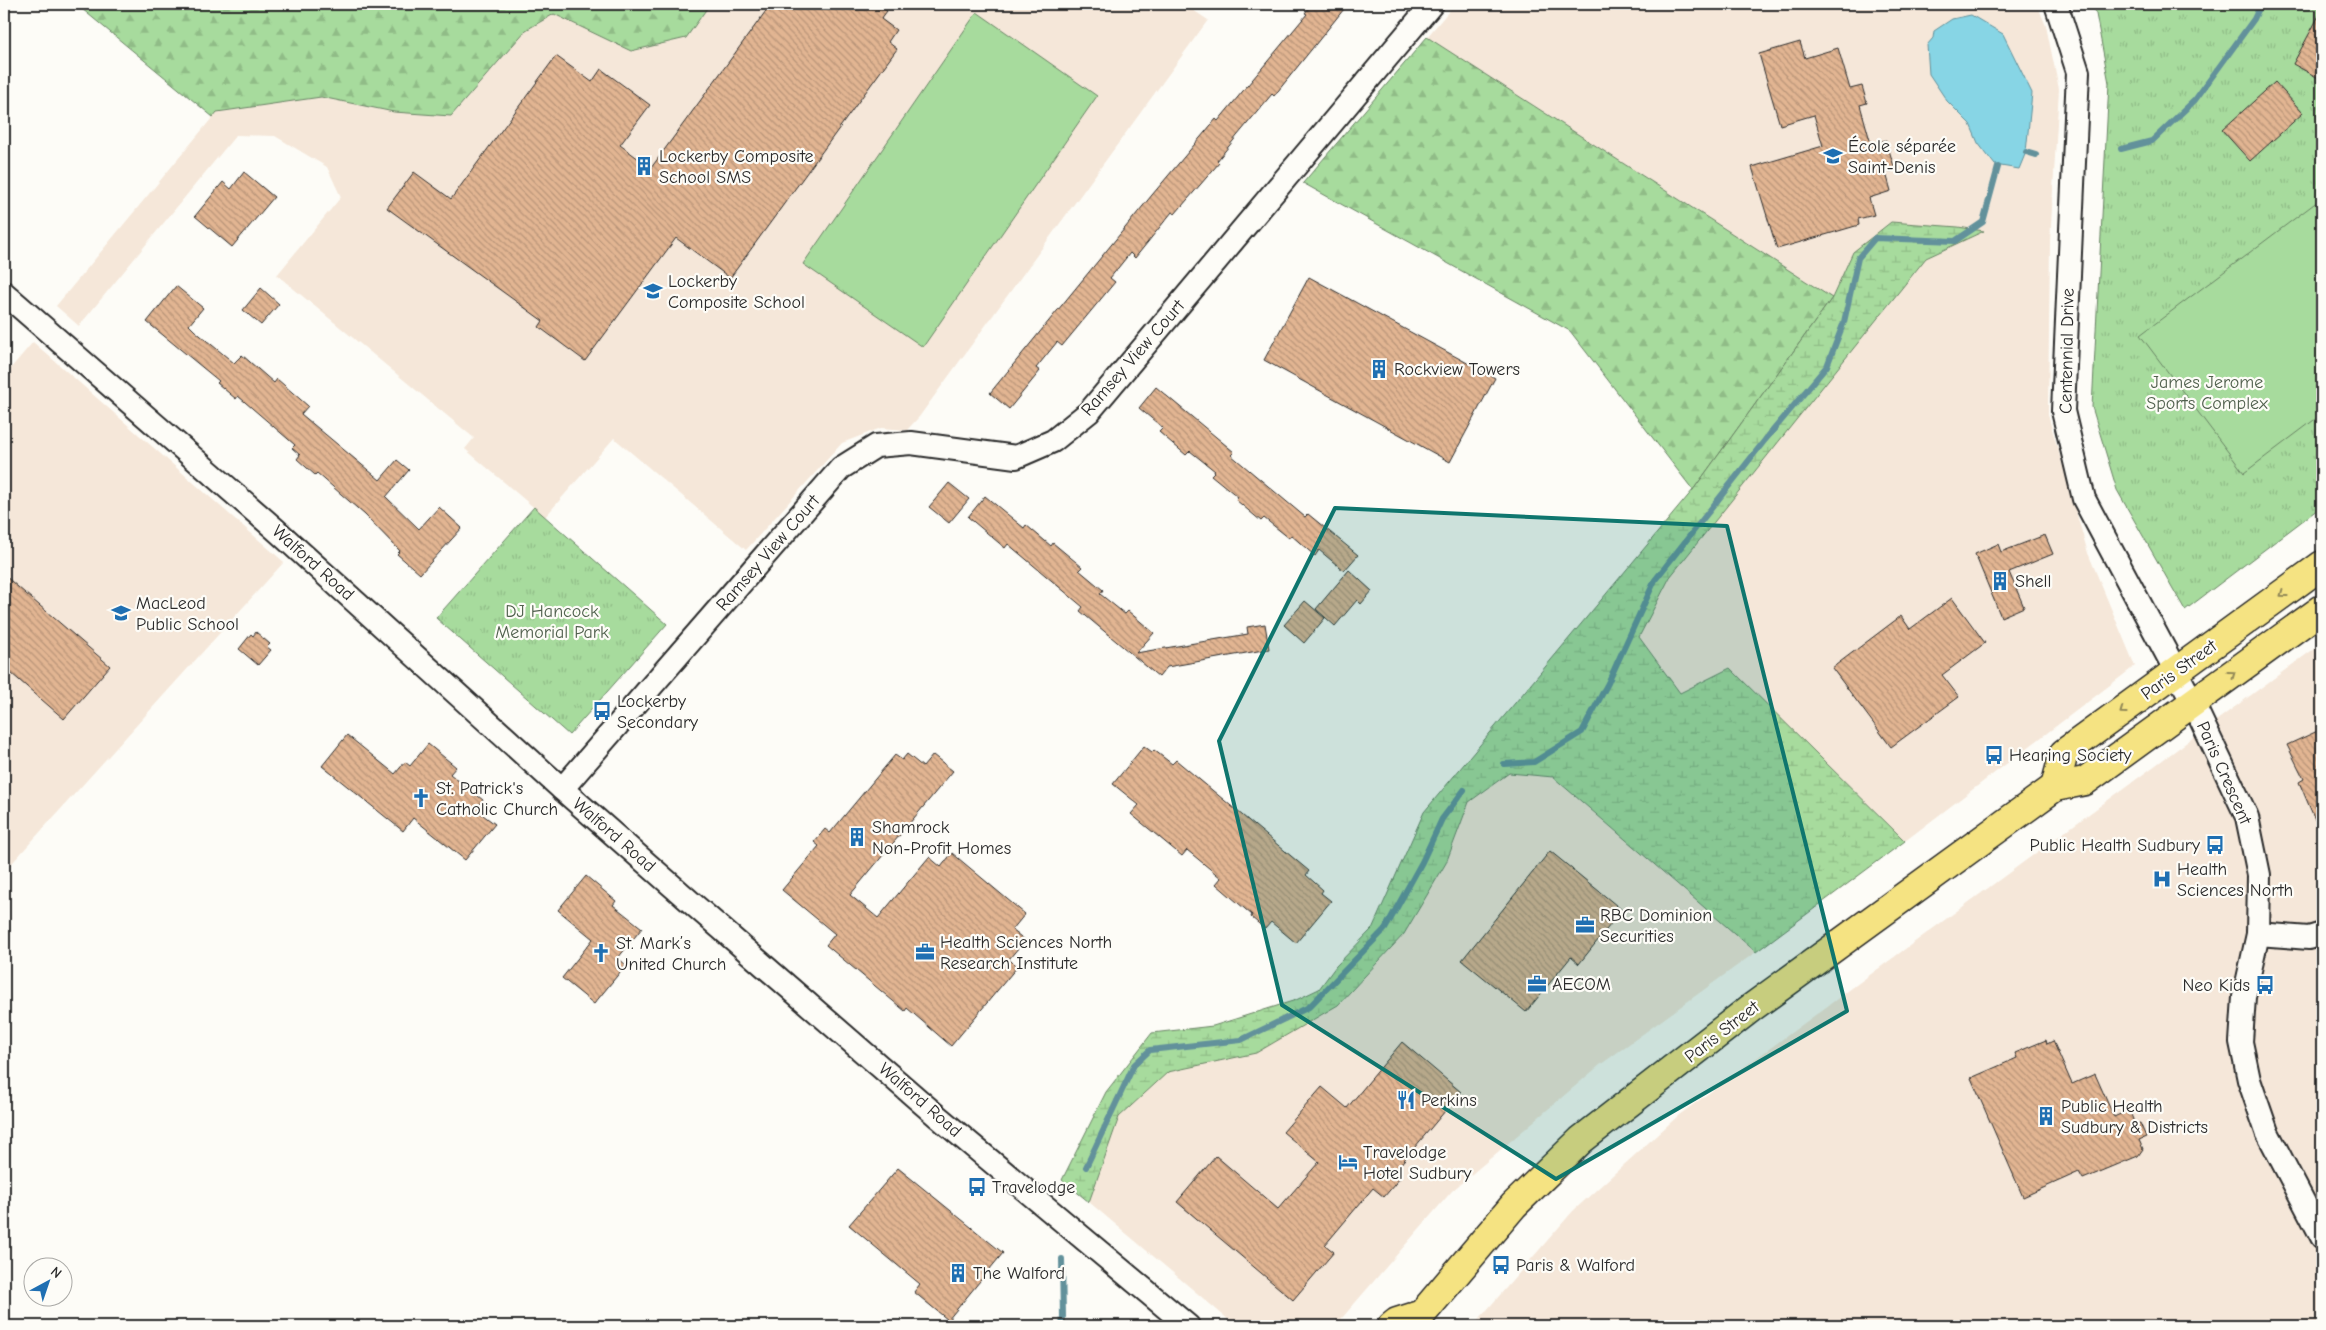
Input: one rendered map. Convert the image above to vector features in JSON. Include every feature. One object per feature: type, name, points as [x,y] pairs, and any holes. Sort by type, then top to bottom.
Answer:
[{"type":"main road","name":"Paris Street","points":[[2055,788],[2064,753],[2322,565]]},
{"type":"main road","name":"Paris Street","points":[[1392,1326],[1397,1322],[1421,1320],[1514,1205],[1581,1140],[1751,1008],[2055,788],[2085,781],[2322,609]]},
{"type":"street","name":"Ramsey View Court","points":[[562,789],[841,468],[876,446],[911,443],[1016,457],[1053,441],[1089,412],[1432,4]]},
{"type":"street","name":"Centennial Drive","points":[[2056,4],[2078,72],[2063,411],[2084,499],[2193,703]]},
{"type":"street","name":"Walford Road","points":[[4,293],[275,529],[562,789],[937,1116],[1188,1326]]},
{"type":"street","name":"Paris Crescent","points":[[2193,703],[2247,818],[2259,875],[2258,934],[2244,997],[2242,1042],[2249,1080],[2267,1132],[2322,1237]]},
{"type":"street","points":[[2258,934],[2309,938],[2322,934]]},
{"type":"highlighted area","points":[[1335,508],[1727,526],[1847,1011],[1556,1179],[1282,1005],[1219,741]]},
{"type":"shaded area","name":"Lockerby Composite School","points":[[710,4],[1184,4],[1208,20],[919,417],[907,430],[881,428],[842,443],[746,550],[614,438],[545,517],[465,449],[474,438],[277,275],[341,197],[327,167],[275,136],[236,135],[79,326],[56,306],[217,112],[321,97],[394,112],[451,116],[526,30],[554,13],[631,51],[686,38]]},
{"type":"shaded area","points":[[1455,4],[2037,4],[2046,26],[2059,89],[2050,242],[2048,415],[2088,553],[2135,666],[1905,841],[1730,668],[1680,693],[1639,637],[1670,577],[1926,258],[1983,231],[1958,227],[1891,222],[1853,252],[1832,298],[1427,37]]},
{"type":"shaded area","name":"MacLeod Public School","points":[[33,342],[284,562],[4,872],[4,376]]},
{"type":"shaded area","name":"Health Sciences North","points":[[2322,643],[2322,1326],[1473,1326],[1573,1211],[1679,1115]]},
{"type":"shaded area","points":[[1509,773],[1553,777],[1756,952],[1600,1065],[1452,1191],[1335,1326],[1236,1326],[1089,1202],[1119,1117],[1168,1072],[1256,1053],[1338,1005],[1404,934],[1446,863],[1469,802]]},
{"type":"green space","points":[[76,4],[710,4],[686,38],[631,51],[554,14],[526,30],[451,116],[394,112],[321,97],[217,112],[213,117]]},
{"type":"green space","name":"James Jerome Sports Complex","points":[[2091,4],[2322,4],[2322,506],[2185,610],[2117,490],[2092,407],[2109,83],[2096,14]]},
{"type":"green space","points":[[977,12],[1097,96],[923,347],[803,264]]},
{"type":"green space","points":[[1427,37],[1832,298],[1693,490],[1570,331],[1303,183]]},
{"type":"green space","points":[[2322,198],[2322,414],[2244,473],[2140,335]]},
{"type":"green space","points":[[1891,222],[1984,231],[1926,258],[1670,577],[1639,637],[1680,693],[1730,668],[1905,841],[1756,952],[1553,777],[1509,773],[1469,802],[1446,863],[1404,934],[1338,1005],[1256,1053],[1168,1072],[1119,1117],[1089,1202],[1062,1180],[1106,1092],[1152,1033],[1213,1026],[1296,1000],[1319,989],[1336,966],[1372,929],[1424,812],[1693,490],[1832,298],[1853,252]]},
{"type":"green space","name":"DJ Hancock Memorial Park","points":[[534,507],[667,624],[569,735],[436,618]]},
{"type":"water","points":[[1971,15],[2003,34],[2032,93],[2026,152],[2019,169],[1995,165],[1978,143],[1970,124],[1947,101],[1929,74],[1927,45],[1933,38],[1934,31],[1952,19]]},
{"type":"building","points":[[771,4],[877,4],[887,11],[881,19],[896,30],[888,42],[897,49],[730,278],[676,238],[585,361],[539,327],[543,321],[387,208],[414,172],[451,199],[556,56],[592,82],[601,69],[650,105],[620,145],[651,168]]},
{"type":"building","points":[[1312,4],[1348,4],[1274,96],[1272,94],[1237,136],[1217,161],[1219,163],[1175,214],[1172,212],[1135,258],[1130,253],[1110,278],[1115,282],[1062,346],[1057,342],[1036,368],[1040,371],[1009,409],[990,393],[1152,195],[1216,119],[1218,121],[1307,14],[1305,13]]},
{"type":"building","points":[[2322,10],[2322,80],[2293,64]]},
{"type":"building","points":[[1800,42],[1805,58],[1838,48],[1850,89],[1862,86],[1867,103],[1860,105],[1871,144],[1886,140],[1895,170],[1886,173],[1891,191],[1869,198],[1874,215],[1858,219],[1859,225],[1777,249],[1752,167],[1823,146],[1814,115],[1780,125],[1759,54]]},
{"type":"building","points":[[2275,82],[2303,113],[2250,161],[2222,130]]},
{"type":"building","points":[[244,172],[274,197],[232,247],[195,216],[223,182],[231,189]]},
{"type":"building","name":"Rockview Towers","points":[[1309,277],[1495,378],[1450,462],[1264,360]]},
{"type":"building","points":[[176,286],[203,308],[189,325],[195,331],[234,363],[242,355],[274,383],[277,379],[308,406],[301,414],[380,480],[397,460],[409,470],[386,497],[419,529],[439,507],[462,528],[420,574],[397,554],[400,551],[365,515],[317,473],[315,475],[297,459],[300,455],[292,448],[295,445],[238,396],[236,399],[217,383],[219,381],[147,322]]},
{"type":"building","points":[[261,288],[279,304],[261,325],[243,310]]},
{"type":"building","points":[[1156,387],[1234,452],[1231,455],[1305,517],[1308,514],[1358,555],[1344,571],[1319,550],[1315,556],[1291,535],[1289,538],[1264,518],[1261,521],[1236,500],[1238,497],[1211,475],[1215,471],[1190,451],[1186,455],[1159,432],[1163,428],[1139,408]]},
{"type":"building","points":[[949,483],[969,499],[949,523],[929,507]]},
{"type":"building","points":[[985,496],[1024,528],[1026,525],[1051,546],[1053,543],[1082,567],[1079,570],[1103,590],[1100,594],[1125,614],[1128,611],[1154,633],[1136,653],[1248,634],[1247,627],[1265,624],[1269,649],[1167,667],[1159,677],[1080,611],[1083,607],[1008,544],[1005,548],[968,517]]},
{"type":"building","name":"Shell","points":[[2045,535],[2053,554],[2009,572],[2024,607],[2001,617],[1975,554],[1998,544],[2001,552]]},
{"type":"building","points":[[1349,570],[1372,591],[1361,604],[1357,600],[1335,626],[1316,609]]},
{"type":"building","points":[[4,575],[110,666],[64,719],[4,667]]},
{"type":"building","points":[[1952,598],[1985,643],[1942,675],[1959,697],[1891,747],[1832,668],[1901,616],[1910,629]]},
{"type":"building","points":[[1305,601],[1325,618],[1304,643],[1284,625]]},
{"type":"building","points":[[256,632],[270,644],[267,647],[271,650],[258,665],[239,649],[251,634],[253,636]]},
{"type":"building","points":[[2322,729],[2322,836],[2299,782],[2304,779],[2287,745]]},
{"type":"building","name":"St. Patrick's Catholic Church","points":[[347,735],[395,774],[405,762],[410,766],[428,744],[456,767],[450,774],[483,800],[478,807],[482,810],[479,812],[495,824],[465,860],[413,818],[403,831],[322,766]]},
{"type":"building","points":[[1144,746],[1152,752],[1154,750],[1172,764],[1176,760],[1309,871],[1306,875],[1323,890],[1321,893],[1331,901],[1296,943],[1271,922],[1265,929],[1251,917],[1252,915],[1216,884],[1221,878],[1187,850],[1182,856],[1131,814],[1139,805],[1113,784]]},
{"type":"building","name":"Health Sciences North Research Institute","points":[[907,754],[923,767],[933,755],[953,771],[850,895],[878,918],[929,857],[941,867],[952,853],[1025,914],[1012,930],[1025,940],[1009,959],[1017,967],[951,1046],[907,1008],[905,1011],[826,945],[835,934],[782,890],[819,846],[814,842],[825,829],[830,833],[895,755],[902,760]]},
{"type":"building","points":[[1550,851],[1622,910],[1579,964],[1571,957],[1526,1012],[1462,960]]},
{"type":"building","name":"St. Mark’s United Church","points":[[586,876],[616,901],[613,905],[642,928],[618,958],[626,965],[594,1004],[562,978],[593,939],[558,910]]},
{"type":"building","name":"Public Health Sudbury & Districts","points":[[2046,1040],[2047,1044],[2053,1041],[2072,1084],[2095,1074],[2114,1117],[2129,1110],[2135,1124],[2140,1123],[2146,1137],[2139,1140],[2143,1149],[2138,1156],[2083,1179],[2079,1172],[2023,1197],[1971,1078],[2017,1058],[2015,1053]]},
{"type":"building","points":[[1402,1042],[1461,1092],[1394,1172],[1400,1178],[1384,1197],[1373,1188],[1325,1245],[1334,1252],[1293,1300],[1177,1202],[1216,1156],[1278,1209],[1319,1162],[1283,1132],[1322,1087],[1347,1108]]},
{"type":"building","points":[[898,1168],[1003,1253],[948,1320],[914,1292],[920,1284],[849,1225]]},
{"type":"waterway","points":[[2121,149],[2152,141],[2195,100],[2254,19],[2261,4]]},
{"type":"waterway","points":[[2026,152],[2036,155]]},
{"type":"waterway","points":[[1504,764],[1534,762],[1582,732],[1608,683],[1655,580],[1765,440],[1827,366],[1844,322],[1858,258],[1875,238],[1955,241],[1983,222],[1998,167]]},
{"type":"waterway","points":[[1086,1167],[1134,1065],[1150,1050],[1241,1040],[1309,1007],[1385,929],[1422,862],[1442,819],[1464,790]]},
{"type":"waterway","points":[[1062,1259],[1062,1326]]},
{"type":"place","name":"École séparée Saint-Denis","points":[[1833,156]]},
{"type":"place","name":"Lockerby Composite School SMS","points":[[644,166]]},
{"type":"place","name":"Lockerby Composite School","points":[[653,291]]},
{"type":"place","name":"Rockview Towers","points":[[1379,369]]},
{"type":"place","name":"Shell","points":[[2000,581]]},
{"type":"place","name":"MacLeod Public School","points":[[121,613]]},
{"type":"place","name":"Lockerby Secondary","points":[[602,711]]},
{"type":"place","name":"Hearing Society","points":[[1994,755]]},
{"type":"place","name":"St. Patrick's Catholic Church","points":[[421,798]]},
{"type":"place","name":"Shamrock Non-Profit Homes","points":[[857,837]]},
{"type":"place","name":"Public Health Sudbury","points":[[2215,845]]},
{"type":"place","name":"Health Sciences North","points":[[2162,879]]},
{"type":"place","name":"RBC Dominion Securities","points":[[1585,925]]},
{"type":"place","name":"Health Sciences North Research Institute","points":[[925,952]]},
{"type":"place","name":"St. Mark’s United Church","points":[[601,953]]},
{"type":"place","name":"AECOM","points":[[1537,984]]},
{"type":"place","name":"Neo Kids","points":[[2265,985]]},
{"type":"place","name":"Perkins","points":[[1406,1100]]},
{"type":"place","name":"Public Health Sudbury & Districts","points":[[2046,1116]]},
{"type":"place","name":"Travelodge Hotel Sudbury","points":[[1348,1162]]},
{"type":"place","name":"Travelodge","points":[[977,1187]]},
{"type":"place","name":"Paris & Walford","points":[[1501,1265]]},
{"type":"place","name":"The Walford","points":[[958,1273]]}]
